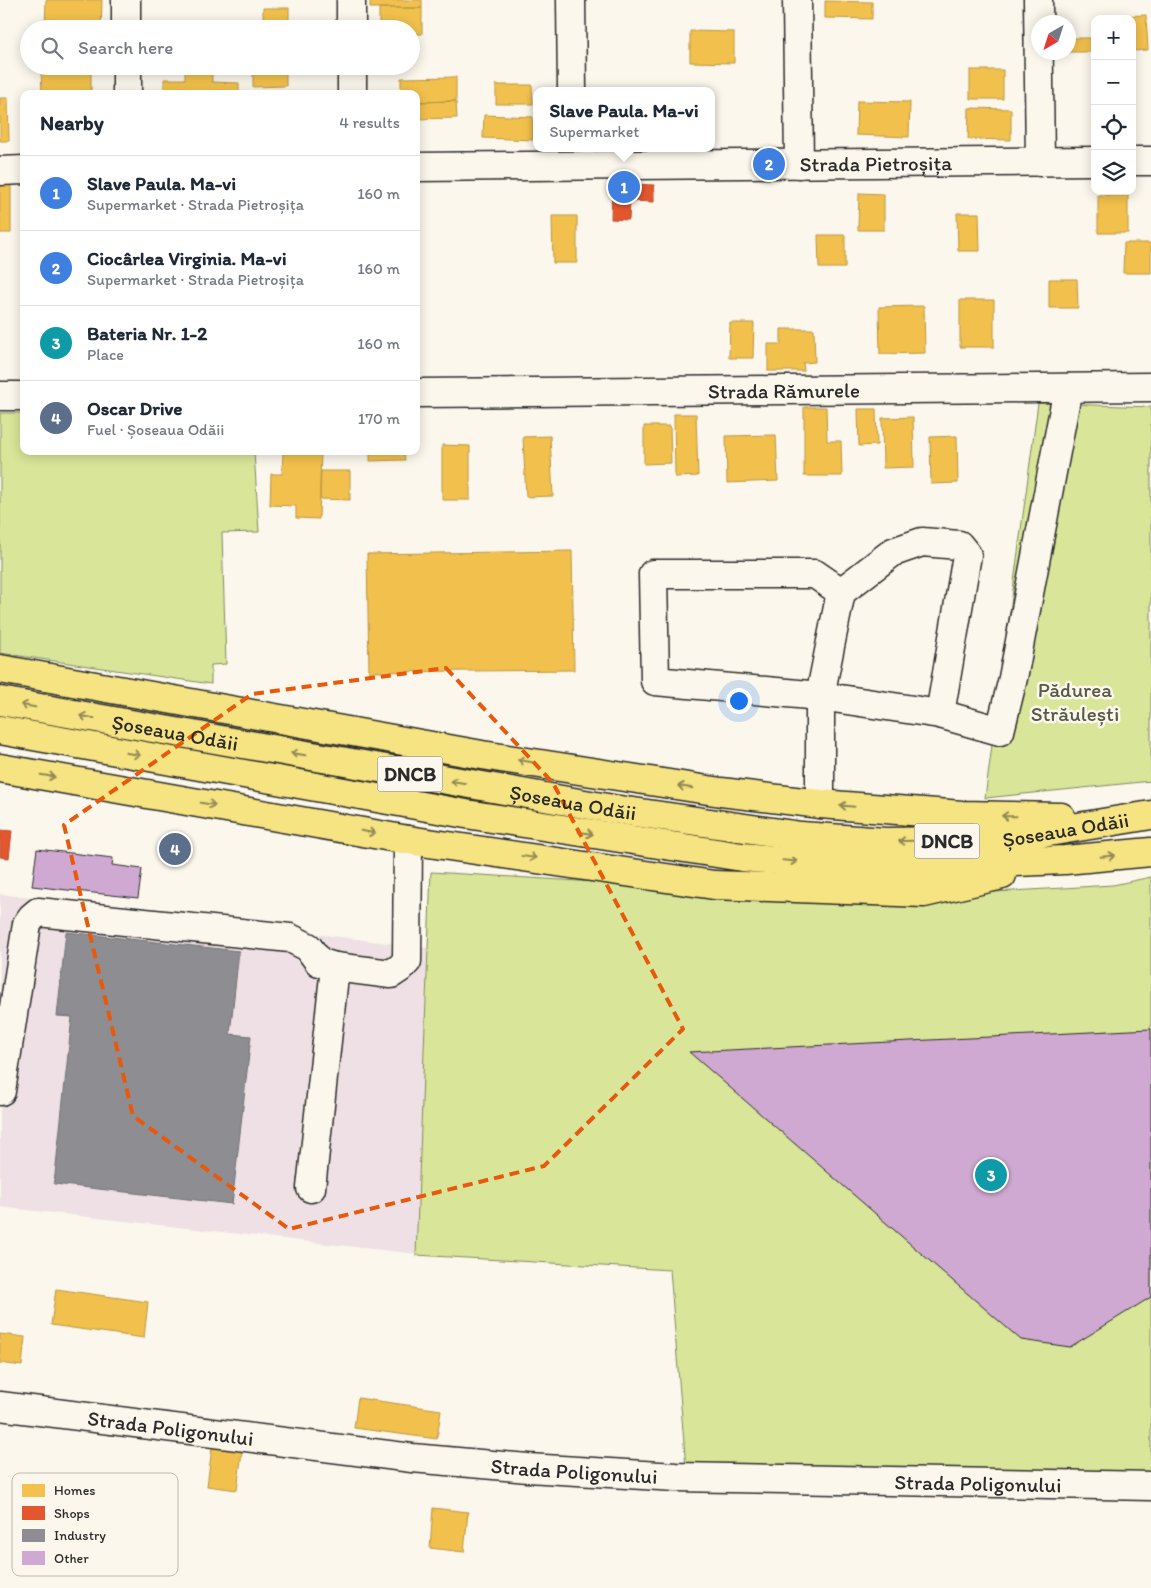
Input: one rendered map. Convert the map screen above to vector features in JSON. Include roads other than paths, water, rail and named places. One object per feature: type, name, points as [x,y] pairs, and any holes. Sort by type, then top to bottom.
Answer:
[{"type":"main road","points":[[0,669],[492,756],[712,791],[820,804],[962,815],[1139,816]]},
{"type":"main road","name":"Șoseaua Odăii","points":[[0,702],[613,809],[801,836],[886,842],[999,840],[1139,816]]},
{"type":"main road","name":"Șoseaua Odăii","points":[[0,730],[466,814],[742,857],[865,868],[1065,860],[1151,852]]},
{"type":"main road","points":[[0,768],[408,840],[714,885],[924,893],[1065,860]]},
{"type":"street","points":[[126,0],[126,20]]},
{"type":"street","points":[[351,0],[351,20]]},
{"type":"street","points":[[571,0],[572,87]]},
{"type":"street","points":[[797,0],[799,164]]},
{"type":"street","points":[[1038,0],[1040,162]]},
{"type":"street","points":[[127,75],[127,90]]},
{"type":"street","points":[[352,75],[352,90]]},
{"type":"street","name":"Strada Pietroșița","points":[[420,167],[573,157],[799,164],[1091,161]]},
{"type":"street","points":[[1136,161],[1151,161]]},
{"type":"street","points":[[0,170],[20,170]]},
{"type":"street","name":"Strada Rămurele","points":[[420,393],[1151,387]]},
{"type":"street","points":[[841,592],[815,574],[653,574],[655,681],[820,696],[940,714],[1000,731],[1013,678],[1068,388]]},
{"type":"street","points":[[0,396],[20,396]]},
{"type":"street","points":[[820,804],[820,696],[841,592],[893,552],[922,542],[959,545],[967,556],[940,714]]},
{"type":"street","points":[[2,1090],[4,1044],[27,924],[38,912],[290,938],[308,947],[319,962],[335,967],[392,974],[406,961],[408,840]]},
{"type":"street","points":[[311,1188],[335,967]]},
{"type":"street","name":"Strada Poligonului","points":[[0,1406],[402,1456],[528,1468],[676,1478],[1151,1486]]},
{"type":"place","name":"Ciocârlea Virginia. Ma-vi","points":[[769,164]]},
{"type":"place","name":"Slave Paula. Ma-vi","points":[[624,187]]},
{"type":"place","name":"Oscar Drive","points":[[175,849]]},
{"type":"place","name":"Bateria Nr. 1-2","points":[[991,1175]]},
{"type":"park label","name":"Pădurea Străulești","points":[[1075,701]]}]
